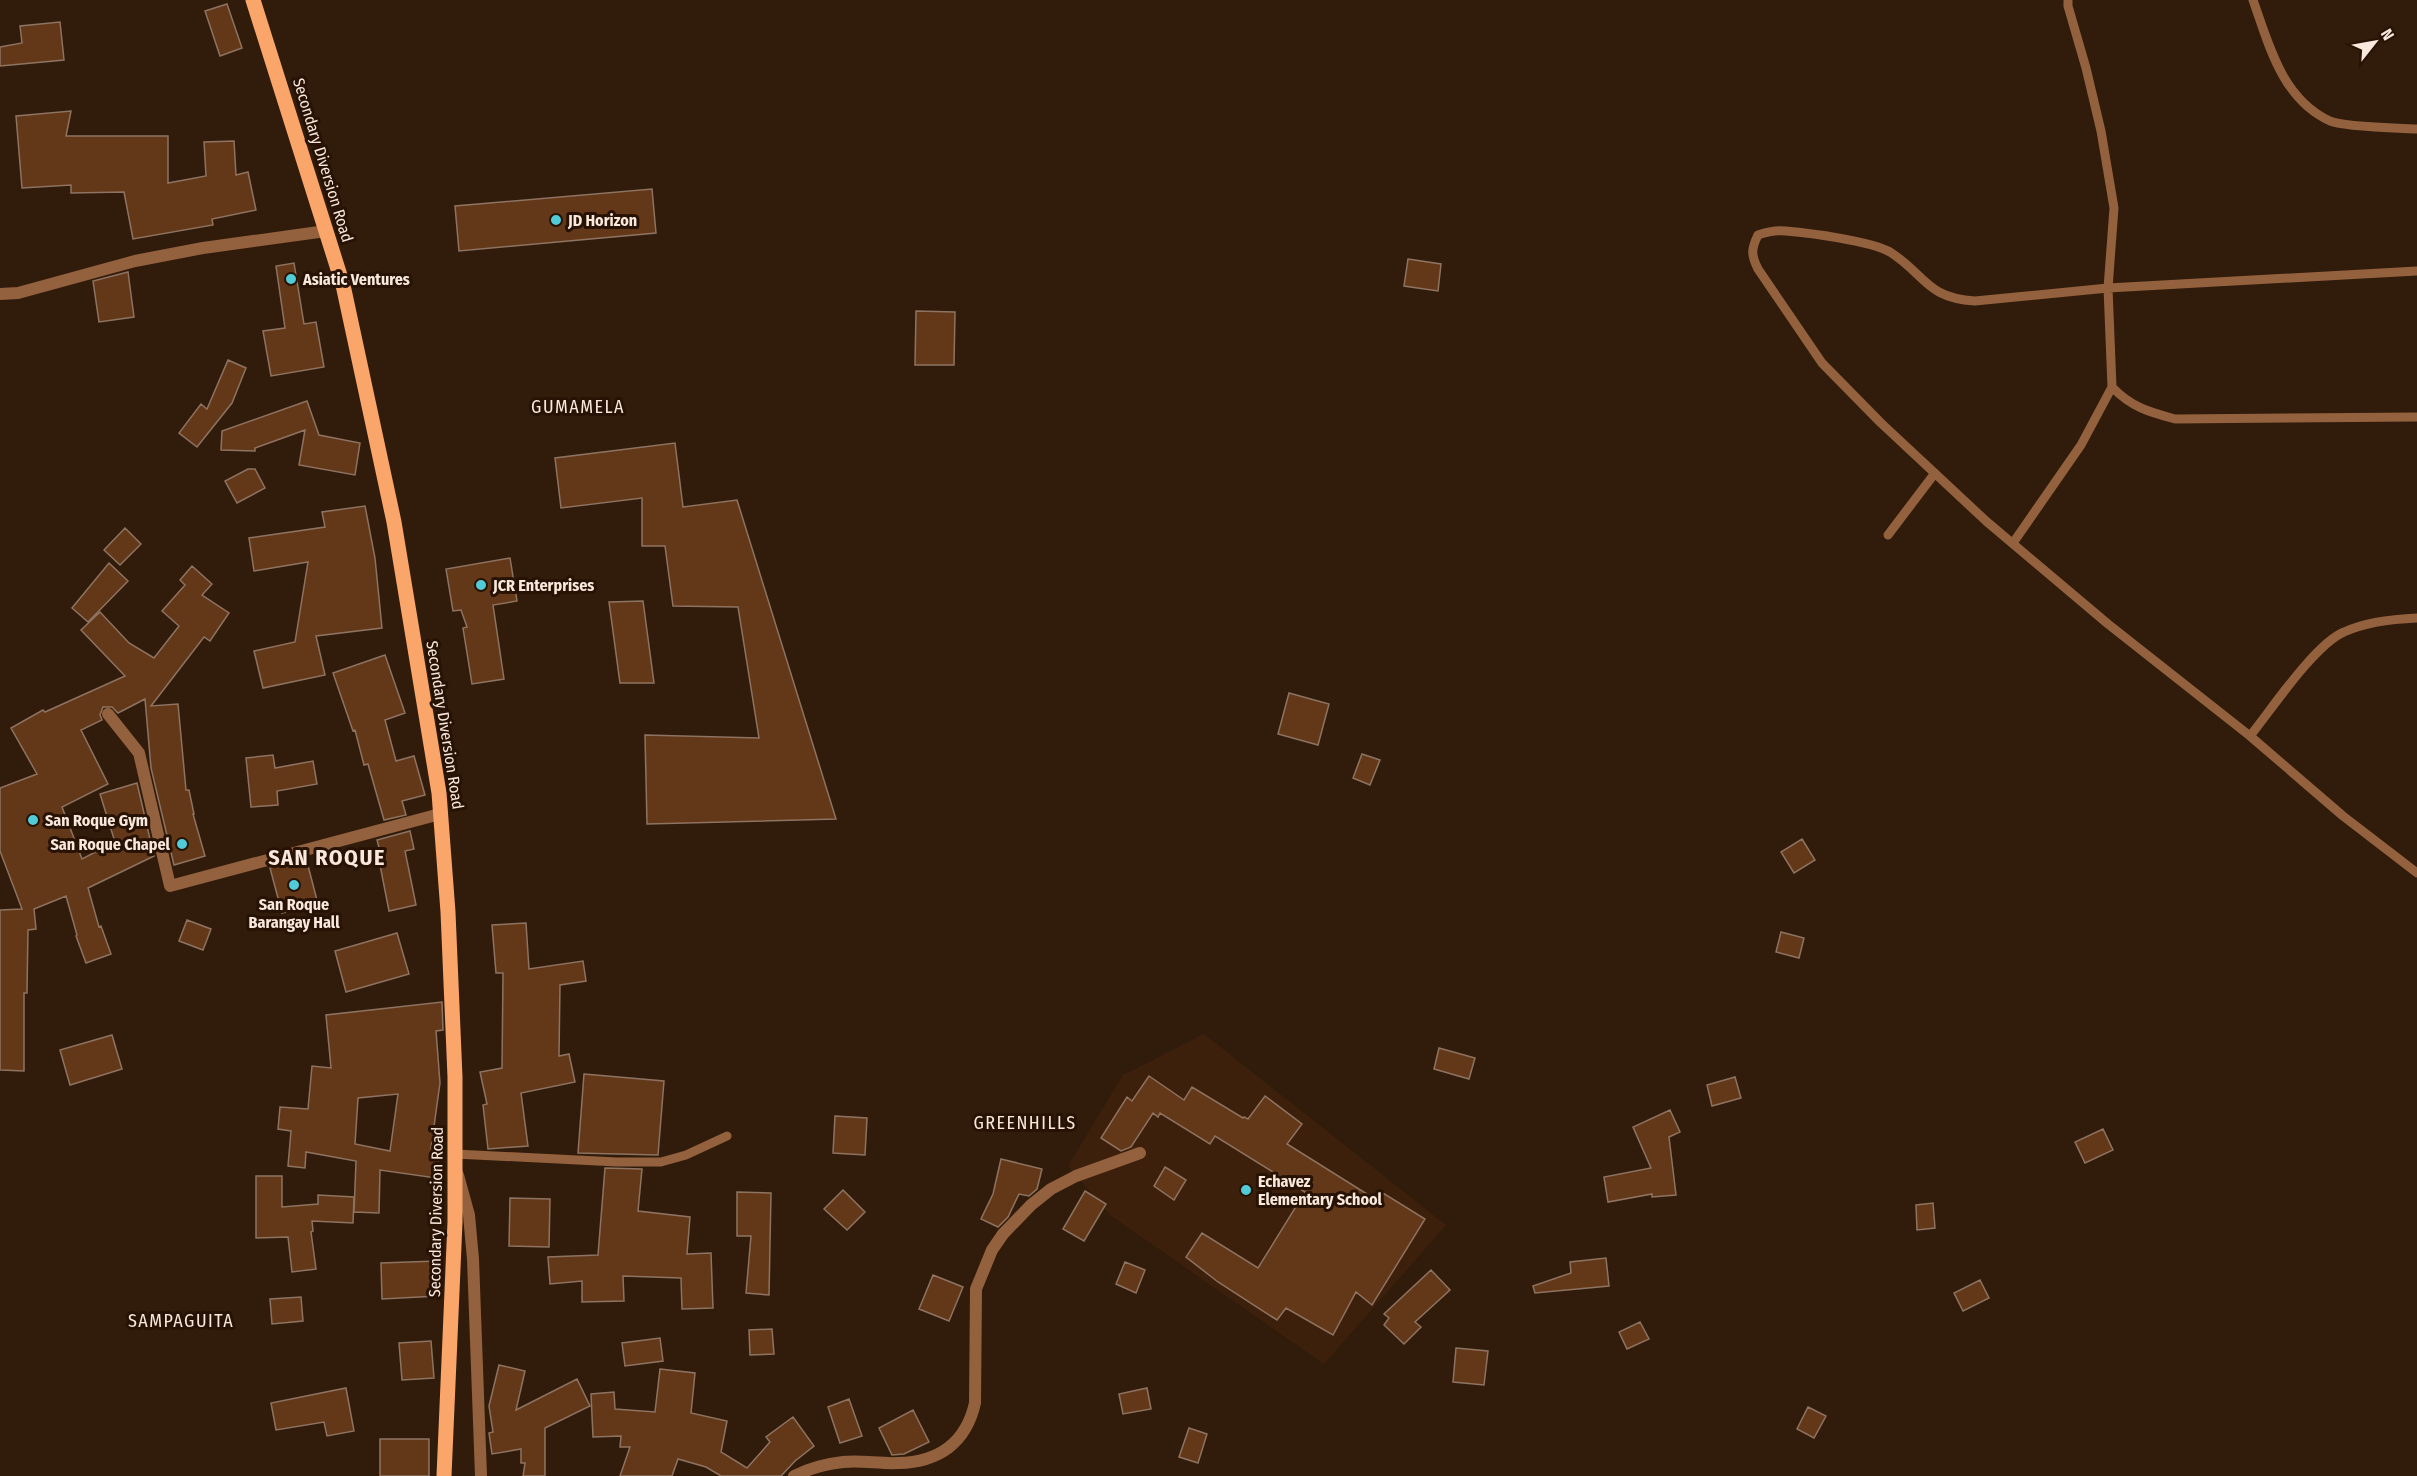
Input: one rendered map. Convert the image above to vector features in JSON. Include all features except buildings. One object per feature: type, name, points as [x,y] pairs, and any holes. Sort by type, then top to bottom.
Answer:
[{"type":"main road","name":"Secondary Diversion Road","points":[[254,0],[345,295],[394,522],[439,793],[448,912],[454,1053],[455,1161],[454,1257],[444,1476]]},
{"type":"street","points":[[0,294],[18,293],[135,261],[203,248],[326,231]]},
{"type":"street","points":[[108,714],[139,753],[170,886],[440,814]]},
{"type":"street","points":[[794,1476],[817,1466],[845,1461],[900,1463],[922,1459],[946,1450],[957,1442],[972,1417],[975,1403],[976,1289],[992,1250],[1003,1234],[1031,1205],[1051,1189],[1076,1176],[1140,1153]]},
{"type":"street","points":[[455,1161],[467,1207],[473,1259],[481,1476]]},
{"type":"lane","points":[[2013,543],[2081,445],[2112,387],[2108,288],[2114,208],[2101,131],[2068,0]]},
{"type":"lane","points":[[2253,0],[2281,76],[2304,105],[2331,122],[2417,129]]},
{"type":"lane","points":[[2417,271],[2108,288],[1975,302],[1943,296],[1906,264],[1889,252],[1873,245],[1784,231],[1758,235],[1751,256],[1822,363],[1881,423],[2013,543],[2108,624],[2250,736],[2343,816],[2417,873]]},
{"type":"lane","points":[[2112,387],[2124,400],[2175,419],[2417,417]]},
{"type":"lane","points":[[1888,535],[1935,473]]},
{"type":"lane","points":[[2250,736],[2323,646],[2342,632],[2366,625],[2417,618]]},
{"type":"lane","points":[[455,1161],[661,1162],[686,1155],[727,1136]]},
{"type":"shaded area","name":"Echavez Elementary School","points":[[1204,1034],[1446,1225],[1324,1364],[1110,1215],[1068,1166],[1123,1075]]},
{"type":"place","name":"JD Horizon","points":[[556,220]]},
{"type":"place","name":"Asiatic Ventures","points":[[291,279]]},
{"type":"place","name":"JCR Enterprises","points":[[481,585]]},
{"type":"place","name":"San Roque Gym","points":[[33,820]]},
{"type":"place","name":"San Roque Chapel","points":[[182,844]]},
{"type":"place","name":"San Roque Barangay Hall","points":[[294,885]]},
{"type":"place","name":"Echavez Elementary School","points":[[1246,1190]]},
{"type":"district","name":"GUMAMELA","points":[[578,407]]},
{"type":"district","name":"SAN ROQUE","points":[[327,857]]},
{"type":"district","name":"GREENHILLS","points":[[1025,1123]]},
{"type":"district","name":"SAMPAGUITA","points":[[181,1321]]}]
